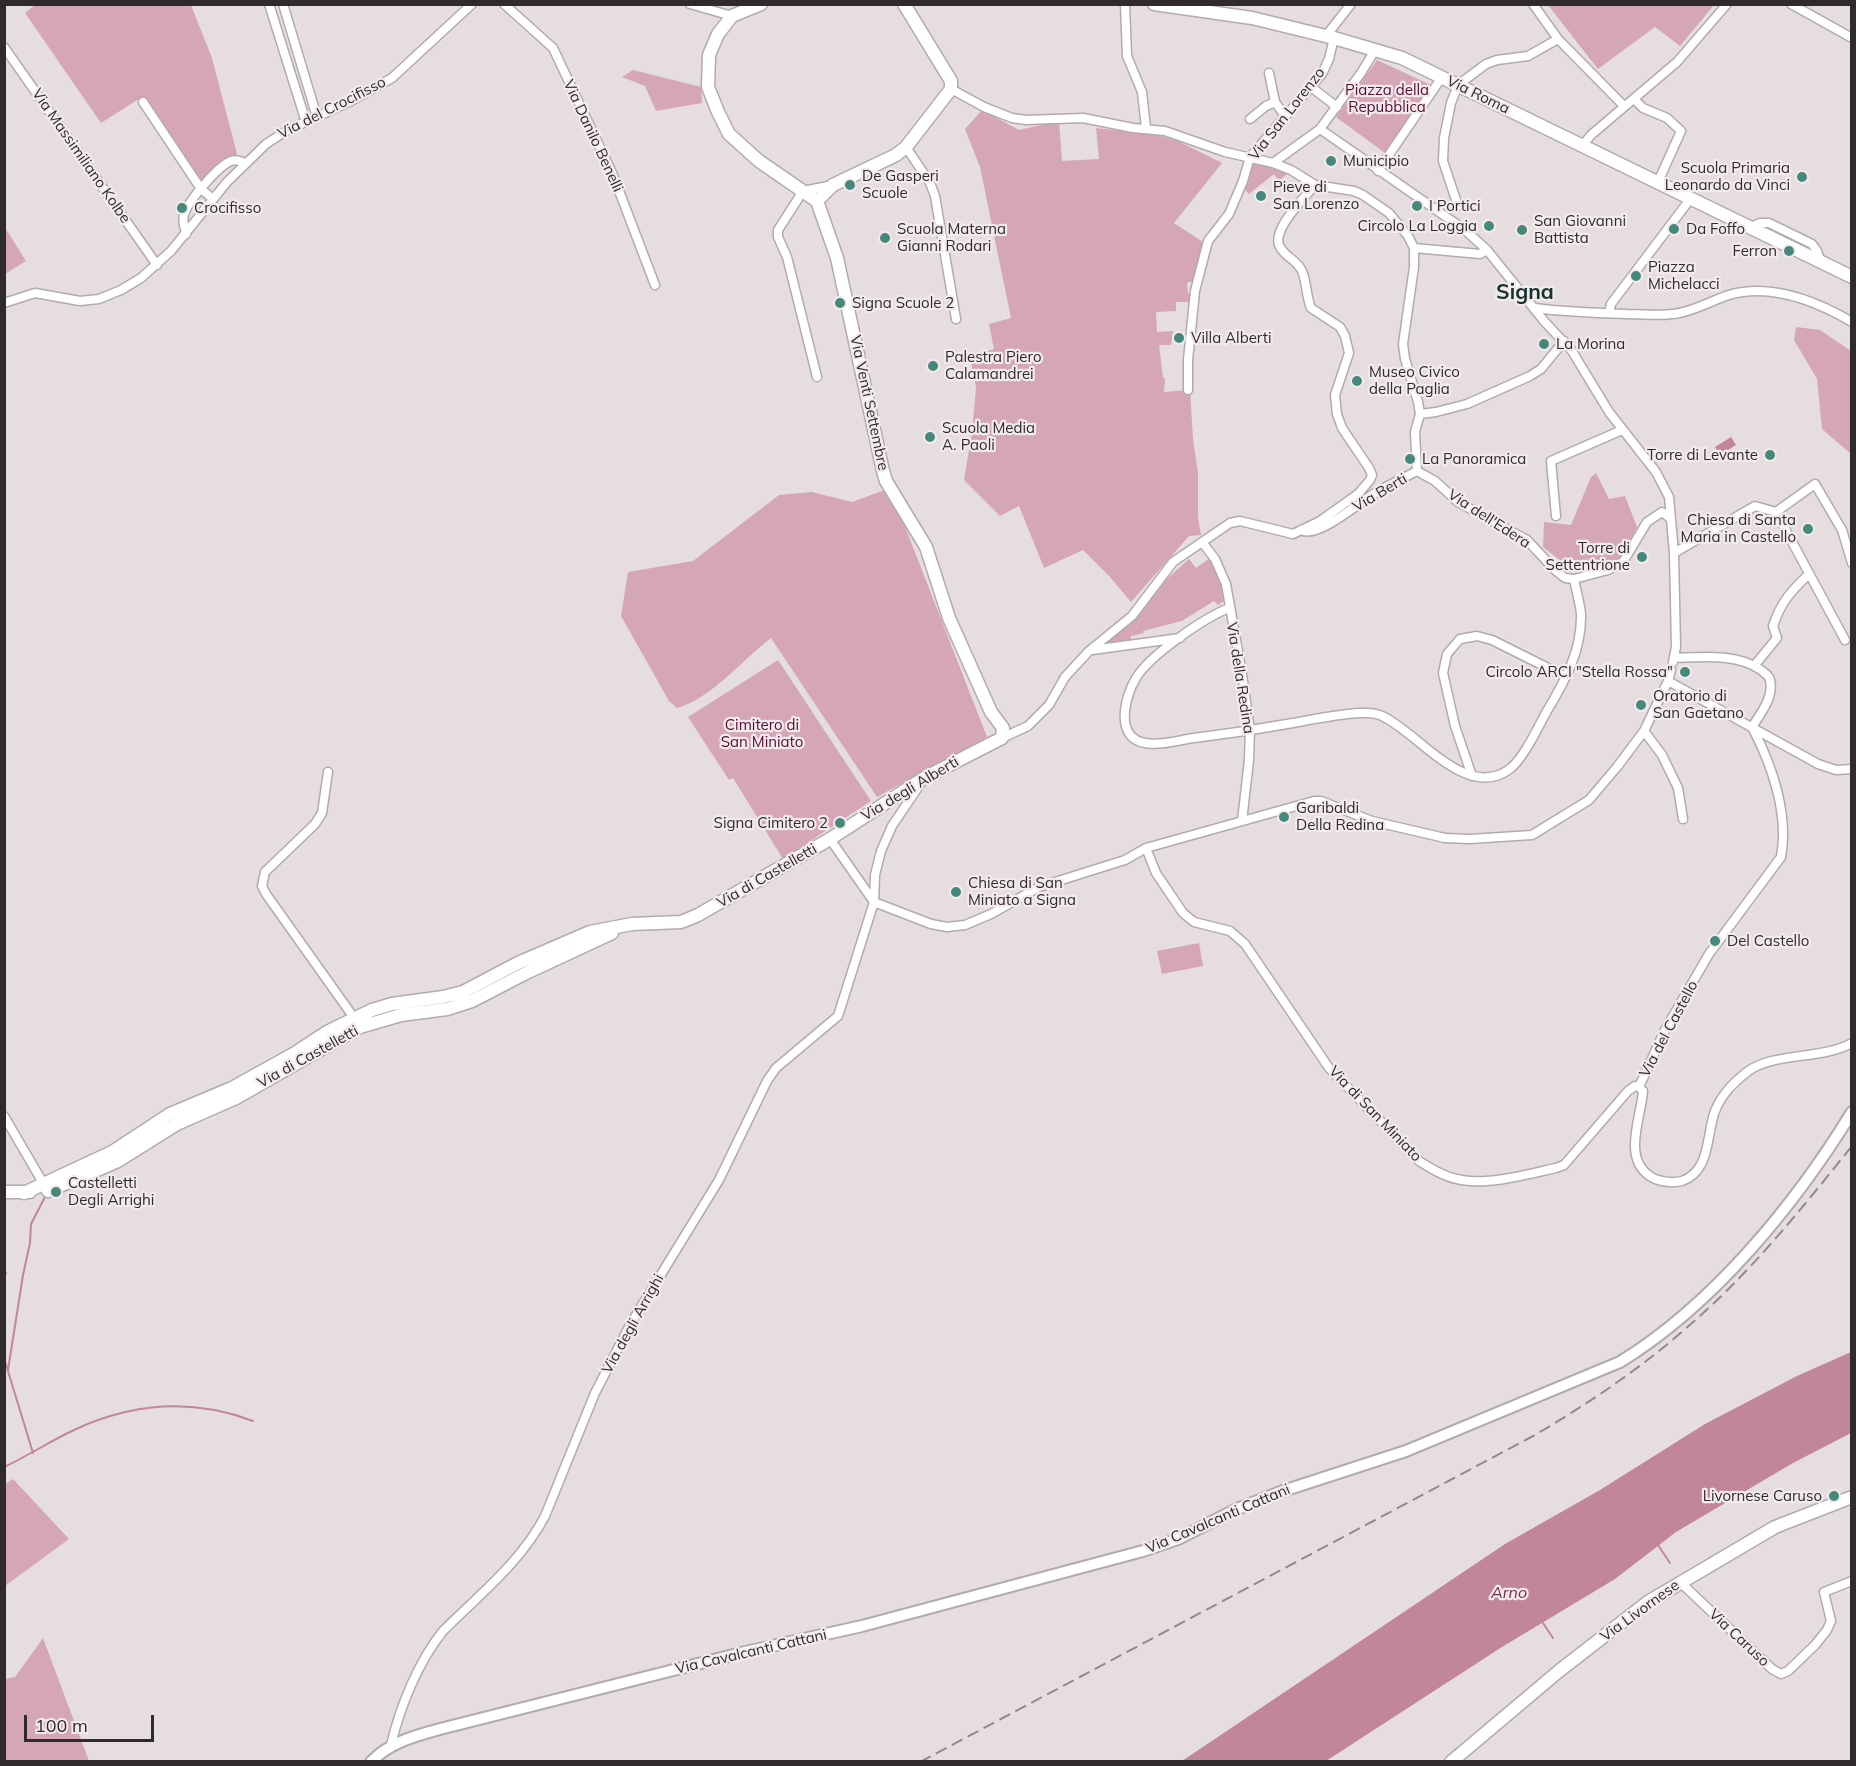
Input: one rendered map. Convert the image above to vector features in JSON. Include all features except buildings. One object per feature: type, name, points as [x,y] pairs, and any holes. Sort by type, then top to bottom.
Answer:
[{"type":"main road","points":[[761,4],[732,16],[718,34],[710,55],[708,87],[729,135],[759,161],[817,201],[833,185],[896,155],[906,147],[951,89],[951,81],[904,4]]},
{"type":"main road","name":"Via Roma","points":[[1154,4],[1252,18],[1402,58],[1851,277]]},
{"type":"main road","name":"Via Venti Settembre","points":[[817,201],[837,258],[886,481],[926,547],[949,618],[991,712],[997,740]]},
{"type":"main road","name":"Via degli Alberti","points":[[830,838],[924,778],[997,740]]},
{"type":"main road","name":"Via di Castelletti","points":[[4,1192],[24,1193],[46,1188],[118,1161],[177,1124],[236,1098],[392,1004],[464,992],[518,963],[590,932],[632,924],[681,922],[698,915],[830,838]]},
{"type":"main road","name":"Via Livornese","points":[[1451,1761],[1559,1671],[1648,1602],[1775,1527],[1851,1497]]},
{"type":"street","points":[[269,4],[306,122]]},
{"type":"street","points":[[283,4],[317,117]]},
{"type":"street","name":"Via del Crocifisso","points":[[4,303],[35,293],[80,301],[99,298],[121,290],[141,278],[157,265],[186,234],[245,163],[266,144],[286,131],[392,78],[471,4]]},
{"type":"street","name":"Via Danilo Benelli","points":[[504,4],[553,48],[613,175],[654,285]]},
{"type":"street","points":[[690,4],[732,16]]},
{"type":"street","points":[[1125,4],[1127,56],[1142,92],[1146,128]]},
{"type":"street","name":"Via San Lorenzo","points":[[1188,390],[1195,291],[1208,241],[1229,213],[1243,181],[1250,157],[1326,67],[1330,39],[1351,4]]},
{"type":"street","points":[[1533,4],[1558,39],[1624,106]]},
{"type":"street","points":[[1583,145],[1591,135],[1677,62],[1727,4]]},
{"type":"street","points":[[1791,4],[1851,38]]},
{"type":"street","points":[[1458,206],[1443,161],[1444,138],[1451,103],[1458,85],[1486,64],[1497,60],[1528,56],[1558,39]]},
{"type":"street","name":"Via Massimiliano Kolbe","points":[[4,47],[157,265]]},
{"type":"street","points":[[1273,163],[1320,129],[1375,50]]},
{"type":"street","points":[[1269,73],[1275,102],[1285,116]]},
{"type":"street","points":[[1378,171],[1442,77]]},
{"type":"street","points":[[1311,87],[1337,107]]},
{"type":"street","points":[[951,89],[984,107],[1012,118],[1026,120],[1083,118],[1133,128],[1165,131],[1225,152],[1273,163],[1291,170],[1315,185],[1354,191],[1368,199],[1389,213],[1414,248],[1480,254],[1487,250]]},
{"type":"street","points":[[1634,99],[1644,108],[1667,118],[1681,131],[1658,182]]},
{"type":"street","points":[[143,102],[201,189],[213,199]]},
{"type":"street","points":[[1250,119],[1275,102]]},
{"type":"street","points":[[830,838],[874,902],[931,924],[947,927],[965,925],[991,914],[1039,887],[1125,860],[1146,848],[1282,808],[1314,801],[1321,801],[1372,821],[1445,838],[1470,839],[1532,835],[1589,800],[1644,731],[1668,681],[1676,646],[1674,553],[1669,496],[1656,472],[1609,412],[1572,351],[1487,250],[1465,230],[1320,129]]},
{"type":"street","points":[[906,147],[930,183],[935,196],[956,319]]},
{"type":"street","name":"Via del Crocifisso","points":[[186,234],[184,213],[201,189],[228,162],[237,160],[245,163]]},
{"type":"street","points":[[818,377],[787,257],[778,237],[778,230],[803,191],[833,185]]},
{"type":"street","points":[[1301,530],[1320,521],[1358,494],[1372,475],[1363,457],[1342,428],[1337,414],[1335,395],[1349,353],[1345,336],[1340,327],[1311,308],[1301,268],[1280,249],[1278,242],[1277,235],[1282,226],[1315,185]]},
{"type":"street","points":[[1609,313],[1611,304],[1691,198]]},
{"type":"street","name":"Via Berti","points":[[1301,530],[1311,532],[1323,527],[1371,495],[1417,471],[1415,432],[1420,414],[1403,344],[1414,267],[1414,248]]},
{"type":"street","points":[[1535,308],[1573,313],[1672,315],[1699,309],[1730,295],[1754,292],[1785,294],[1807,301],[1851,322]]},
{"type":"street","points":[[1420,414],[1467,404],[1530,376],[1541,369],[1564,341]]},
{"type":"street","points":[[1556,516],[1551,461],[1622,430]]},
{"type":"street","name":"Via dell'Edera","points":[[1417,471],[1435,480],[1458,502],[1527,540],[1555,570],[1565,578],[1574,579]]},
{"type":"street","points":[[1776,512],[1815,484],[1842,530],[1851,563]]},
{"type":"street","points":[[1674,553],[1755,506],[1776,512],[1845,640]]},
{"type":"street","points":[[1229,608],[1180,638],[1143,668],[1134,680],[1124,709],[1125,725],[1133,737],[1144,743],[1166,742],[1348,713],[1373,713],[1389,719],[1455,768],[1472,776],[1490,777],[1503,773],[1512,766],[1525,749],[1566,677],[1579,645],[1581,614],[1574,579],[1608,570],[1623,562],[1647,522],[1662,512],[1670,518]]},
{"type":"street","name":"Via degli Alberti","points":[[997,740],[1028,726],[1049,705],[1065,677],[1089,651],[1132,616],[1173,562],[1230,523],[1240,521],[1293,534],[1301,530]]},
{"type":"street","name":"Via della Redina","points":[[1202,542],[1215,559],[1226,584],[1242,674],[1250,730],[1242,821]]},
{"type":"street","points":[[1755,666],[1777,638],[1773,626],[1784,600],[1809,574]]},
{"type":"street","points":[[1472,776],[1455,726],[1443,673],[1448,654],[1460,639],[1477,636],[1492,640],[1566,677]]},
{"type":"street","points":[[1089,651],[1180,638]]},
{"type":"street","points":[[1673,663],[1729,658],[1755,666],[1770,680],[1768,701],[1752,727]]},
{"type":"street","points":[[1668,681],[1818,764],[1836,770],[1851,768]]},
{"type":"street","name":"Via del Castello","points":[[1752,727],[1766,754],[1781,812],[1784,843],[1781,857],[1709,954],[1665,1030],[1639,1087],[1643,1091],[1635,1136],[1634,1148],[1637,1160],[1644,1171],[1666,1182],[1679,1182],[1691,1177],[1700,1169],[1705,1156],[1709,1131],[1722,1097],[1731,1085],[1763,1062],[1814,1054],[1851,1042]]},
{"type":"street","points":[[1644,731],[1662,755],[1678,788],[1683,819]]},
{"type":"street","points":[[328,772],[322,813],[315,825],[265,873],[262,886],[357,1023]]},
{"type":"street","name":"Via degli Arrighi","points":[[391,1745],[399,1714],[433,1644],[443,1631],[518,1557],[537,1531],[595,1393],[630,1325],[719,1180],[767,1081],[776,1068],[838,1016],[874,902],[875,874],[881,851],[892,826],[924,778]]},
{"type":"street","name":"Via di San Miniato","points":[[1146,848],[1156,873],[1183,914],[1194,922],[1230,931],[1245,944],[1329,1068],[1419,1161],[1436,1172],[1462,1180],[1482,1181],[1564,1165],[1628,1091],[1635,1086],[1639,1087]]},
{"type":"street","name":"Via Cavalcanti Cattani","points":[[371,1761],[391,1745],[440,1729],[741,1653],[862,1626],[1114,1560],[1178,1539],[1237,1509],[1283,1491],[1406,1451],[1620,1362],[1650,1344],[1699,1301],[1747,1252],[1785,1208],[1833,1142],[1851,1112]]},
{"type":"street","points":[[4,1116],[46,1188]]},
{"type":"street","name":"Via Caruso","points":[[1680,1582],[1781,1674],[1788,1671],[1827,1630],[1831,1621],[1824,1592],[1851,1581]]},
{"type":"green space","points":[[35,5],[191,5],[212,58],[237,154],[202,186],[142,97],[101,123],[25,13]]},
{"type":"green space","points":[[1548,5],[1714,5],[1680,46],[1655,27],[1598,69]]},
{"type":"green space","name":"Piazza della Repubblica","points":[[1377,60],[1433,86],[1385,153],[1336,117]]},
{"type":"green space","points":[[633,70],[701,87],[702,103],[656,111],[645,86],[622,77]]},
{"type":"green space","points":[[982,110],[1019,130],[1059,121],[1062,161],[1099,159],[1096,128],[1157,135],[1178,141],[1222,163],[1174,223],[1203,242],[1193,281],[1187,283],[1188,293],[1191,295],[1190,302],[1176,302],[1176,311],[1156,312],[1157,332],[1173,331],[1171,345],[1159,345],[1163,378],[1165,378],[1164,392],[1190,390],[1201,535],[1189,536],[1131,602],[1083,550],[1044,568],[1019,506],[1000,516],[964,480],[976,388],[970,356],[994,349],[989,324],[1011,318],[980,167],[965,129]]},
{"type":"green space","points":[[1256,161],[1288,173],[1279,181],[1274,174],[1249,194],[1245,190],[1238,197],[1251,162]]},
{"type":"green space","points":[[4,226],[26,261],[5,274],[4,274]]},
{"type":"green space","points":[[1796,327],[1820,330],[1851,351],[1851,454],[1822,429],[1817,379],[1794,340]]},
{"type":"green space","points":[[1596,473],[1609,499],[1625,496],[1637,527],[1622,557],[1607,565],[1582,568],[1566,565],[1543,547],[1544,522],[1571,525],[1591,477]]},
{"type":"green space","points":[[890,488],[987,737],[877,797],[771,638],[702,696],[677,708],[669,701],[621,616],[628,572],[693,561],[779,495],[812,492],[852,502]]},
{"type":"green space","points":[[1210,558],[1224,589],[1225,600],[1218,605],[1214,601],[1182,621],[1131,636],[1131,640],[1106,643],[1158,587],[1189,559],[1196,568]]},
{"type":"green space","name":"Cimitero di San Miniato","points":[[778,660],[871,801],[783,859],[733,778],[729,780],[688,717]]},
{"type":"green space","points":[[1199,943],[1203,966],[1162,974],[1157,951]]},
{"type":"green space","points":[[13,1479],[69,1539],[5,1586],[5,1484]]},
{"type":"green space","points":[[43,1638],[89,1761],[5,1761],[5,1679],[15,1677]]},
{"type":"water","points":[[1731,437],[1736,445],[1720,455],[1715,447]]},
{"type":"water","name":"Arno","points":[[1851,1352],[1851,1433],[1793,1463],[1676,1532],[1615,1579],[1502,1647],[1326,1761],[1182,1761],[1505,1544],[1600,1490],[1705,1424],[1797,1376]]},
{"type":"waterway","points":[[8,1370],[30,1243],[31,1224],[46,1195]]},
{"type":"waterway","points":[[4,1277],[6,1273]]},
{"type":"waterway","points":[[4,1358],[33,1453]]},
{"type":"waterway","points":[[4,1467],[74,1430],[96,1421],[140,1409],[162,1407],[207,1409],[253,1421]]},
{"type":"waterway","points":[[1658,1545],[1670,1563]]},
{"type":"waterway","points":[[1543,1623],[1553,1638]]},
{"type":"railway","points":[[920,1762],[1535,1435],[1576,1410],[1636,1369],[1714,1303],[1776,1238],[1852,1146]]},
{"type":"place","name":"Municipio","points":[[1331,161]]},
{"type":"place","name":"Scuola Primaria Leonardo da Vinci","points":[[1802,177]]},
{"type":"place","name":"De Gasperi Scuole","points":[[850,185]]},
{"type":"place","name":"Pieve di San Lorenzo","points":[[1261,196]]},
{"type":"place","name":"I Portici","points":[[1417,206]]},
{"type":"place","name":"Crocifisso","points":[[182,208]]},
{"type":"place","name":"Circolo La Loggia","points":[[1489,226]]},
{"type":"place","name":"Da Foffo","points":[[1674,229]]},
{"type":"place","name":"San Giovanni Battista","points":[[1522,230]]},
{"type":"place","name":"Scuola Materna Gianni Rodari","points":[[885,238]]},
{"type":"place","name":"Ferron","points":[[1789,251]]},
{"type":"place","name":"Piazza Michelacci","points":[[1636,276]]},
{"type":"place","name":"Signa Scuole 2","points":[[840,303]]},
{"type":"place","name":"Villa Alberti","points":[[1179,338]]},
{"type":"place","name":"La Morina","points":[[1544,344]]},
{"type":"place","name":"Palestra Piero Calamandrei","points":[[933,366]]},
{"type":"place","name":"Museo Civico della Paglia","points":[[1357,381]]},
{"type":"place","name":"Scuola Media A. Paoli","points":[[930,437]]},
{"type":"place","name":"Torre di Levante","points":[[1770,455]]},
{"type":"place","name":"La Panoramica","points":[[1410,459]]},
{"type":"place","name":"Chiesa di Santa Maria in Castello","points":[[1808,529]]},
{"type":"place","name":"Torre di Settentrione","points":[[1642,557]]},
{"type":"place","name":"Circolo ARCI \"Stella Rossa\"","points":[[1685,672]]},
{"type":"place","name":"Oratorio di San Gaetano","points":[[1641,705]]},
{"type":"place","name":"Garibaldi Della Redina","points":[[1284,817]]},
{"type":"place","name":"Signa Cimitero 2","points":[[840,823]]},
{"type":"place","name":"Chiesa di San Miniato a Signa","points":[[956,892]]},
{"type":"place","name":"Del Castello","points":[[1715,941]]},
{"type":"place","name":"Castelletti Degli Arrighi","points":[[56,1192]]},
{"type":"place","name":"Livornese Caruso","points":[[1834,1496]]},
{"type":"district","name":"Signa","points":[[1525,293]]}]
